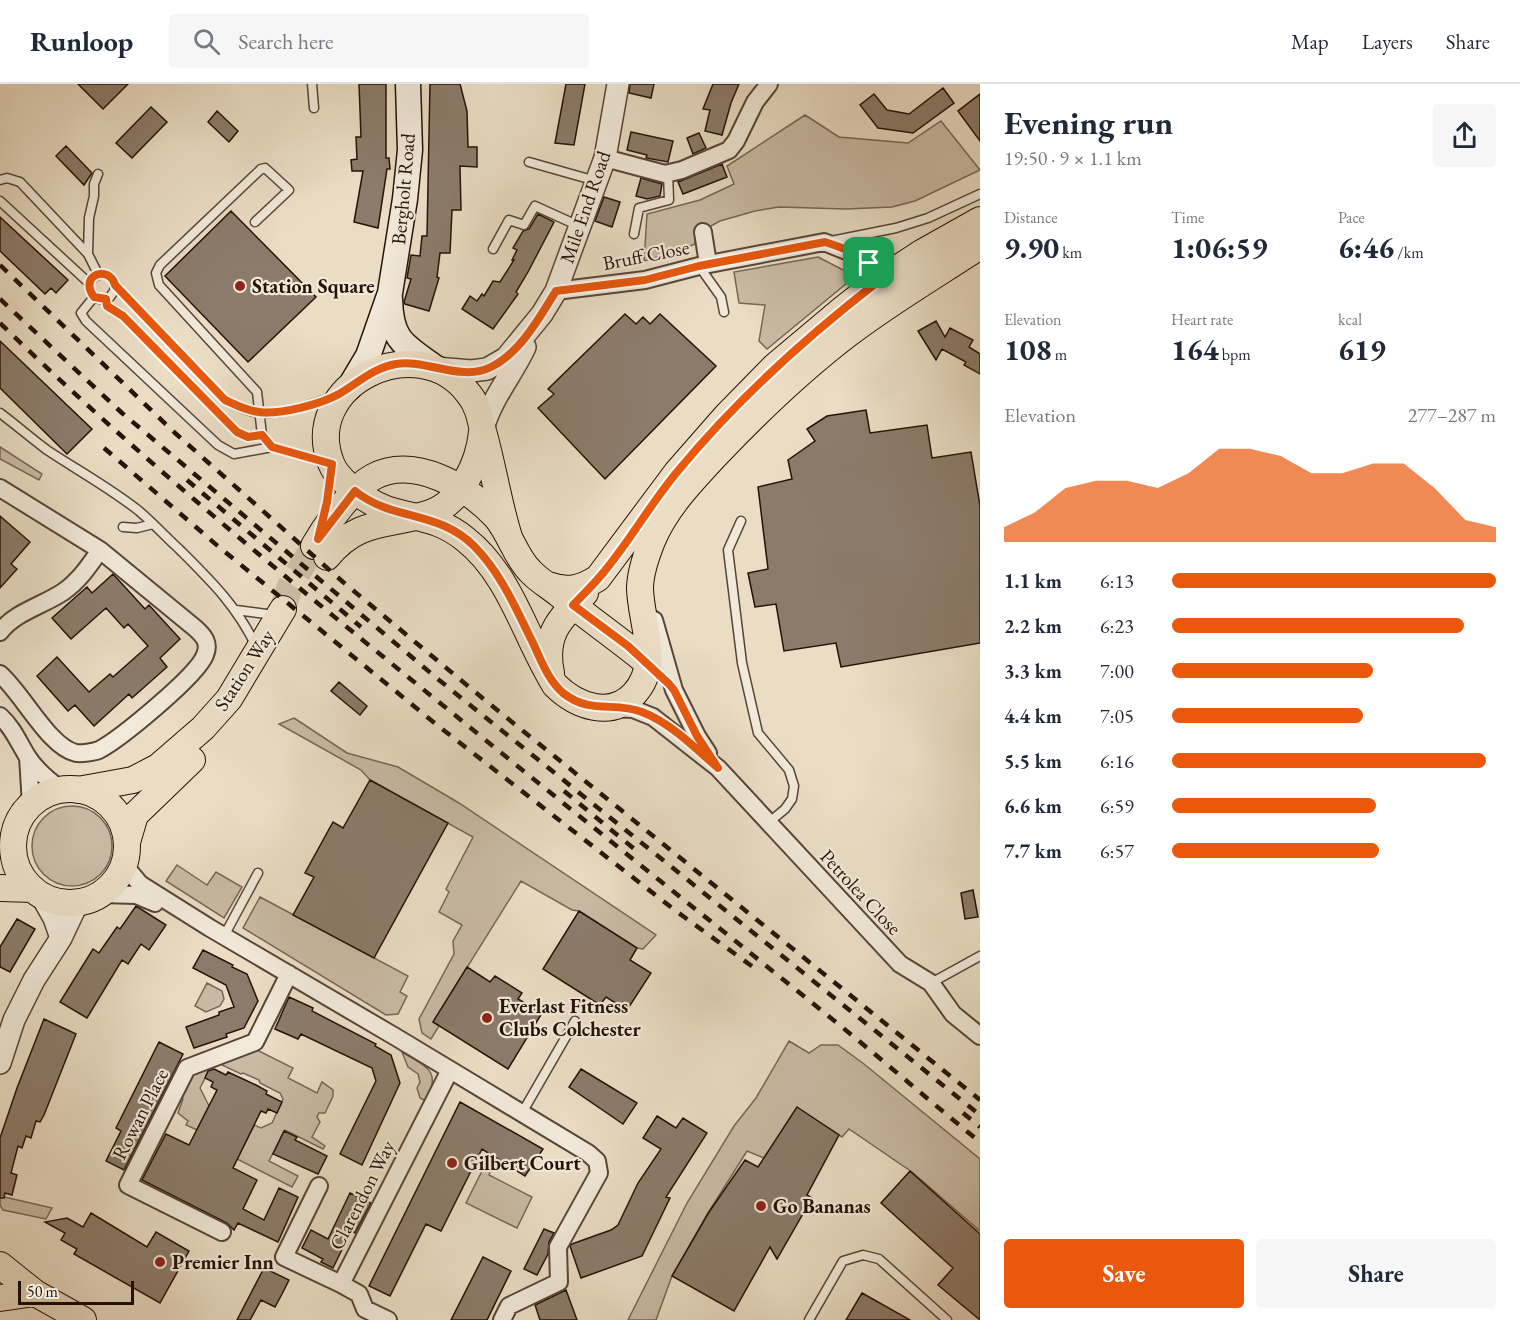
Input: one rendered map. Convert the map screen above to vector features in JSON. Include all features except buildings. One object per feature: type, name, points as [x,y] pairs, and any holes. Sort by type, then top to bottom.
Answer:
[{"type":"main road","name":"Bergholt Road","points":[[349,388],[369,356],[390,293],[398,250],[410,150],[408,84]]},
{"type":"main road","points":[[555,685],[549,662],[551,638],[555,627],[621,550],[658,495],[727,415],[790,353],[880,280],[923,252],[980,220]]},
{"type":"main road","points":[[509,537],[480,415],[467,391],[450,376],[436,368],[414,363],[396,364],[375,370],[349,388],[334,406],[330,417],[327,444],[343,479],[364,499],[386,509],[443,524],[464,538],[492,567],[506,589],[555,685],[580,703],[612,708],[621,705],[644,682],[649,664],[640,587],[642,572],[653,539],[670,511],[696,477],[782,389],[847,335],[885,307],[980,246]]},
{"type":"main road","name":"Bergholt Road","points":[[390,293],[391,321],[399,339],[403,345],[436,368]]},
{"type":"main road","points":[[319,548],[344,539],[356,531],[436,511],[452,499],[469,475],[476,460],[483,429]]},
{"type":"main road","points":[[343,479],[374,477],[383,473],[403,471],[437,477],[459,489],[488,509],[498,519],[522,562],[530,571],[649,664]]},
{"type":"main road","points":[[319,548],[327,502],[343,479]]},
{"type":"main road","points":[[319,548],[343,479]]},
{"type":"main road","points":[[548,585],[567,590],[587,585],[598,579]]},
{"type":"main road","name":"Station Way","points":[[70,790],[133,780],[159,766],[212,719],[229,699],[258,651],[285,615]]},
{"type":"main road","name":"Station Way","points":[[126,853],[135,815],[170,779],[218,737],[240,709],[285,615]]},
{"type":"main road","points":[[0,888],[37,892],[58,902],[90,898],[117,880],[126,853],[125,829],[114,809],[93,794],[70,790],[46,795],[31,805],[17,825],[7,859],[37,892]]},
{"type":"main road","points":[[0,1265],[35,1293],[83,1320]]},
{"type":"main road","points":[[0,1298],[35,1293]]},
{"type":"street","name":"Mile End Road","points":[[436,368],[471,371],[488,369],[506,358],[535,324],[556,291],[604,158],[618,84]]},
{"type":"street","points":[[604,158],[668,173],[682,170],[729,150],[736,141],[755,102],[769,84]]},
{"type":"street","name":"Bruff Close","points":[[703,232],[704,265]]},
{"type":"street","points":[[825,242],[859,256],[869,263],[880,280],[893,285],[899,285],[955,262]]},
{"type":"street","name":"Bruff Close","points":[[556,291],[645,280],[704,265],[825,242]]},
{"type":"street","name":"Mile End Road","points":[[483,429],[491,406],[518,362],[535,324]]},
{"type":"street","points":[[0,488],[100,550],[203,635],[207,643],[206,654],[201,663],[183,684],[136,723],[97,751],[76,753],[57,744],[11,684],[0,674]]},
{"type":"street","name":"Petrolea Close","points":[[653,539],[648,571],[648,591],[674,690],[697,736],[718,768],[900,964],[931,983],[953,1014],[980,1036]]},
{"type":"street","points":[[0,632],[18,615],[64,591],[84,573],[100,550]]},
{"type":"street","name":"Petrolea Close","points":[[649,664],[674,690]]},
{"type":"street","name":"Petrolea Close","points":[[612,708],[633,709],[653,717],[718,768]]},
{"type":"street","points":[[0,716],[13,729],[28,757],[48,780],[70,790]]},
{"type":"street","points":[[28,757],[31,805]]},
{"type":"street","points":[[126,853],[141,884],[217,932],[588,1153],[597,1161],[599,1173],[558,1247],[559,1282],[509,1306],[502,1320]]},
{"type":"street","points":[[37,892],[54,918],[61,938]]},
{"type":"street","points":[[0,1063],[14,1020],[34,980],[90,898],[136,895],[217,932]]},
{"type":"street","name":"Rowan Place","points":[[222,1232],[128,1185],[187,1068],[255,1042],[289,974]]},
{"type":"street","name":"Clarendon Way","points":[[319,1186],[284,1257],[341,1284],[450,1070]]},
{"type":"street","points":[[341,1284],[359,1294],[365,1309],[388,1320]]},
{"type":"lane","points":[[312,84],[314,108]]},
{"type":"lane","points":[[529,162],[596,181]]},
{"type":"lane","points":[[255,222],[290,190],[265,168],[261,169],[160,265],[156,273],[159,285],[257,392],[262,435],[272,447],[343,479]]},
{"type":"lane","points":[[634,234],[639,208],[669,200],[668,173]]},
{"type":"lane","points":[[88,254],[89,218],[94,184],[98,174]]},
{"type":"lane","points":[[0,180],[7,178],[20,182],[88,254],[98,274]]},
{"type":"lane","name":"Bruff Close","points":[[825,242],[896,228],[928,218],[980,194]]},
{"type":"lane","points":[[0,201],[89,283]]},
{"type":"lane","points":[[494,249],[509,220],[524,225],[535,206],[579,226]]},
{"type":"lane","points":[[704,265],[721,297],[724,312]]},
{"type":"lane","points":[[115,285],[112,295],[106,299],[94,297],[89,291],[92,277],[98,274],[108,275],[225,400],[241,408],[260,413],[282,411],[314,403],[349,388]]},
{"type":"lane","points":[[94,297],[81,313],[86,321],[218,446],[234,454],[272,447]]},
{"type":"lane","points":[[106,299],[107,306],[123,316],[237,432],[248,437],[262,435]]},
{"type":"lane","points":[[0,412],[45,448],[133,507],[153,524],[223,592],[236,610],[258,651]]},
{"type":"lane","points":[[741,521],[728,550],[742,663],[758,733],[789,770],[794,786],[792,799],[785,809],[768,823]]},
{"type":"lane","points":[[123,527],[137,528],[153,524]]},
{"type":"lane","points":[[236,610],[285,615]]},
{"type":"lane","points":[[217,932],[258,873]]},
{"type":"lane","points":[[931,983],[979,957]]},
{"type":"lane","points":[[522,1113],[575,1021]]},
{"type":"lane","points":[[809,1320],[843,1261],[863,1255],[879,1259],[947,1320]]},
{"type":"shaded area","points":[[805,115],[839,137],[908,143],[941,121],[980,170],[915,201],[892,207],[846,209],[779,207],[755,211],[720,221],[709,227],[695,229],[695,244],[644,261],[647,214],[700,200],[734,184],[727,166]]},
{"type":"shaded area","points":[[818,257],[851,274],[853,278],[767,349],[759,341],[765,305],[739,303],[734,272]]},
{"type":"shaded area","points":[[0,447],[42,474],[39,480],[0,459]]},
{"type":"shaded area","points":[[294,718],[347,753],[398,767],[459,803],[656,935],[643,949],[637,948],[579,911],[572,910],[521,881],[433,1022],[439,1026],[431,1039],[422,1033],[419,1019],[454,954],[453,941],[462,925],[439,912],[449,892],[446,889],[473,837],[370,780],[361,770],[279,724]]},
{"type":"shaded area","points":[[72,806],[87,809],[100,818],[109,831],[112,846],[109,861],[100,874],[87,883],[72,886],[57,883],[44,874],[35,861],[32,846],[35,831],[44,818],[57,809]]},
{"type":"shaded area","points":[[177,865],[207,885],[216,872],[242,887],[224,918],[166,881]]},
{"type":"shaded area","points":[[260,897],[408,976],[400,992],[407,996],[398,1014],[386,1015],[243,928]]},
{"type":"shaded area","points":[[207,983],[222,991],[224,999],[220,1006],[206,1012],[195,1006]]},
{"type":"shaded area","points":[[789,1041],[809,1053],[821,1045],[838,1045],[980,1159],[980,1231],[912,1172],[849,1129],[842,1137],[797,1108],[764,1158],[747,1151],[672,1276],[656,1320],[628,1320],[687,1203],[734,1126],[756,1098]]},
{"type":"shaded area","points":[[251,1050],[257,1050],[293,1068],[288,1078],[317,1093],[322,1082],[333,1090],[333,1096],[325,1113],[319,1113],[317,1117],[320,1122],[312,1137],[325,1146],[323,1149],[285,1130],[269,1161],[298,1176],[292,1187],[237,1159],[254,1125],[261,1128],[272,1123],[283,1099],[280,1093],[260,1083],[259,1080],[218,1063],[211,1067],[200,1088],[209,1106],[197,1130],[186,1125],[188,1121],[178,1113],[183,1099],[179,1097],[194,1071]]},
{"type":"shaded area","points":[[402,1052],[424,1066],[432,1076],[431,1091],[426,1101],[420,1098],[417,1088],[420,1082],[418,1074],[408,1067]]},
{"type":"shaded area","points":[[485,1165],[492,1168],[489,1175],[532,1197],[517,1228],[466,1203]]},
{"type":"shaded area","points":[[0,1196],[52,1208],[46,1219],[3,1210],[0,1205]]},
{"type":"tunnel","points":[[283,609],[290,586],[314,546]]},
{"type":"railway","points":[[0,265],[175,433],[343,582],[486,701],[980,1100]]},
{"type":"railway","points":[[0,299],[122,413],[439,680],[980,1115]]},
{"type":"railway","points":[[0,323],[56,377],[172,481],[291,581],[837,1023],[980,1142]]},
{"type":"railway","points":[[104,448],[219,547],[437,725],[676,911],[753,967]]},
{"type":"railway","points":[[187,480],[361,627]]},
{"type":"railway","points":[[564,791],[638,852]]},
{"type":"railway","points":[[963,1113],[980,1127]]},
{"type":"place","name":"Station Square","points":[[240,286]]},
{"type":"place","name":"Everlast Fitness Clubs Colchester","points":[[487,1018]]},
{"type":"place","name":"Gilbert Court","points":[[452,1163]]},
{"type":"place","name":"Go Bananas","points":[[761,1206]]},
{"type":"place","name":"Premier Inn","points":[[160,1262]]},
{"type":"route","points":[[825,242],[837,246],[869,263],[880,280],[774,367],[746,394],[658,495],[608,568],[573,605],[628,646],[669,684],[697,736],[718,768],[664,723],[641,711],[591,706],[580,703],[562,692],[547,672],[506,589],[492,567],[472,544],[443,524],[386,509],[364,499],[355,491],[318,539],[327,502],[332,464],[272,447],[262,435],[248,437],[237,432],[123,316],[107,306],[106,299],[101,300],[94,297],[89,291],[92,277],[102,273],[108,275],[225,400],[241,408],[260,413],[282,411],[326,399],[349,388],[375,370],[396,364],[414,363],[452,370],[488,369],[506,358],[518,345],[535,324],[556,291],[645,280],[699,266],[813,243],[825,242]]}]
